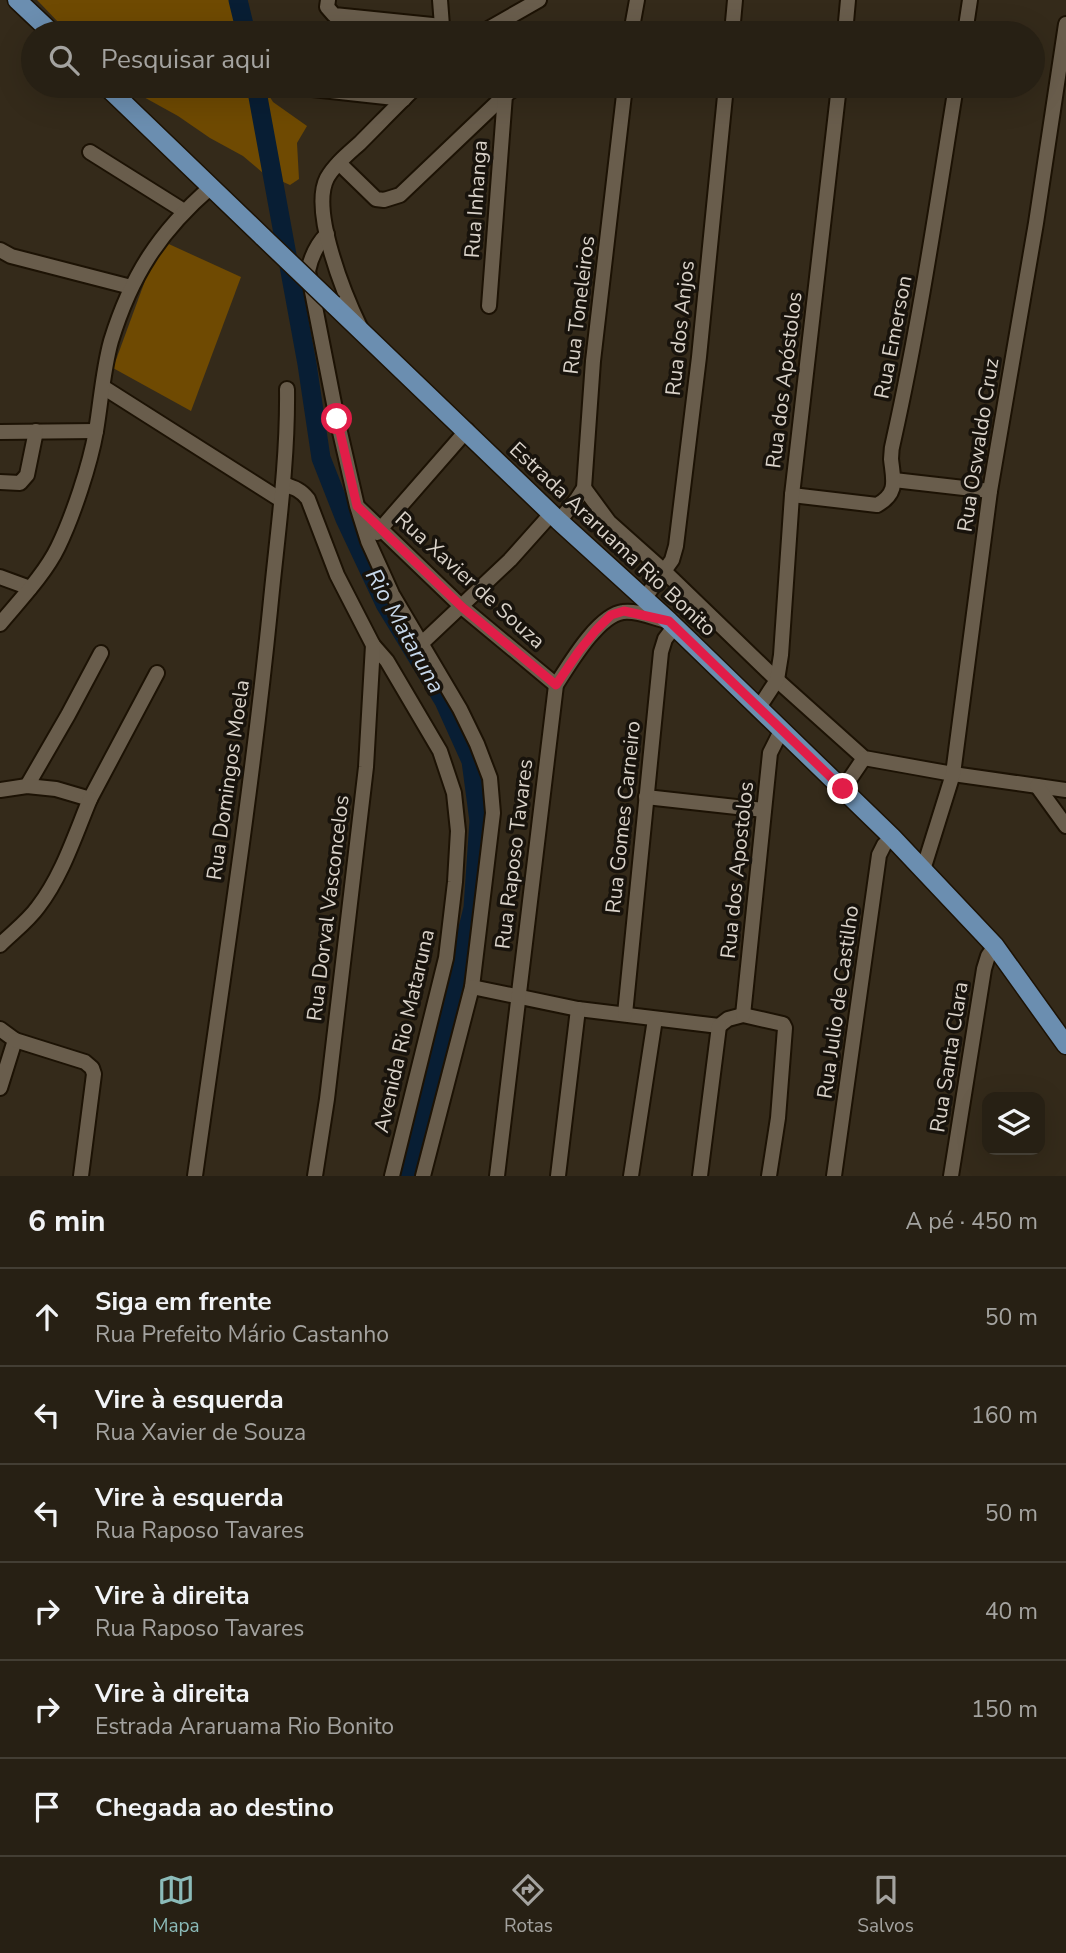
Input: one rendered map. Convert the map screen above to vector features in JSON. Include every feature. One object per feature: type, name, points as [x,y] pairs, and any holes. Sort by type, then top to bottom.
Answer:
[{"type":"main road","points":[[17,0],[39,21]]},
{"type":"main road","name":"Estrada Araruama Rio Bonito","points":[[118,98],[892,837],[995,946],[1066,1045]]},
{"type":"street","points":[[328,0],[327,7],[334,15],[378,21]]},
{"type":"street","points":[[440,0],[444,21]]},
{"type":"street","points":[[502,21],[539,0]]},
{"type":"street","points":[[634,21],[638,0]]},
{"type":"street","points":[[733,21],[735,0]]},
{"type":"street","points":[[846,21],[848,0]]},
{"type":"street","points":[[967,21],[970,0]]},
{"type":"street","name":"Rua Oswaldo Cruz","points":[[923,870],[953,774],[990,491],[1036,223],[1066,24]]},
{"type":"street","points":[[395,98],[404,99]]},
{"type":"street","points":[[338,163],[376,199],[384,200],[400,195],[502,98]]},
{"type":"street","name":"Rua Inhanga","points":[[489,306],[505,98]]},
{"type":"street","name":"Rua Toneleiros","points":[[584,488],[593,361],[624,98]]},
{"type":"street","name":"Rua dos Anjos","points":[[644,599],[672,560],[676,546],[699,357],[725,98]]},
{"type":"street","name":"Rua dos Apóstolos","points":[[758,709],[777,680],[781,655],[792,495],[838,98]]},
{"type":"street","name":"Rua Emerson","points":[[894,480],[891,449],[925,288],[954,98]]},
{"type":"street","points":[[362,332],[344,292],[327,234],[323,196],[327,179],[338,163],[404,99]]},
{"type":"street","points":[[90,152],[184,211]]},
{"type":"street","points":[[0,624],[30,588],[57,549],[93,448],[111,343],[131,287],[169,227],[211,187]]},
{"type":"street","points":[[327,234],[311,258],[308,271],[357,506],[368,541],[392,594],[460,709],[490,778],[493,813],[472,987],[424,1176]]},
{"type":"street","points":[[0,250],[12,256],[131,287]]},
{"type":"street","points":[[103,387],[281,500]]},
{"type":"street","name":"Rua Domingos Moela","points":[[195,1176],[262,690],[283,484],[287,389]]},
{"type":"street","points":[[368,541],[467,430]]},
{"type":"street","points":[[0,482],[20,483],[24,480],[36,431]]},
{"type":"street","points":[[0,432],[96,431]]},
{"type":"street","points":[[792,495],[877,505],[887,500],[894,480],[990,491]]},
{"type":"street","name":"Avenida Rio Mataruna","points":[[283,484],[303,492],[308,499],[337,575],[373,645],[387,661],[440,751],[454,793],[458,831],[446,958],[392,1176]]},
{"type":"street","points":[[422,643],[577,499],[584,488],[609,522],[864,758],[1066,790]]},
{"type":"street","name":"Rua Xavier de Souza","points":[[357,506],[462,607],[556,685]]},
{"type":"street","points":[[0,577],[30,588]]},
{"type":"street","name":"Rua Raposo Tavares","points":[[497,1176],[556,685],[587,640],[611,615],[624,611],[671,624]]},
{"type":"street","name":"Rua Gomes Carneiro","points":[[625,1014],[661,652],[671,624]]},
{"type":"street","name":"Rua Dorval Vasconcelos","points":[[315,1176],[327,1100],[366,767],[373,645]]},
{"type":"street","points":[[27,786],[101,653]]},
{"type":"street","points":[[0,945],[43,899],[67,853],[90,799],[157,673]]},
{"type":"street","name":"Rua dos Apostolos","points":[[743,1015],[771,753],[781,731]]},
{"type":"street","points":[[843,789],[864,758]]},
{"type":"street","points":[[0,791],[27,786],[56,789],[90,799]]},
{"type":"street","points":[[1037,786],[1066,826]]},
{"type":"street","points":[[646,797],[764,810]]},
{"type":"street","name":"Rua Julio de Castilho","points":[[834,1176],[879,855],[892,837]]},
{"type":"street","name":"Rua Santa Clara","points":[[951,1176],[984,969],[995,946]]},
{"type":"street","points":[[472,987],[578,1009],[719,1026],[728,1019],[743,1015],[783,1024],[785,1028],[778,1118],[769,1176]]},
{"type":"street","points":[[558,1176],[578,1009]]},
{"type":"street","points":[[631,1176],[654,1018]]},
{"type":"street","points":[[700,1176],[719,1026]]},
{"type":"street","points":[[0,1029],[15,1040],[85,1062],[92,1068],[94,1074],[81,1176]]},
{"type":"street","points":[[0,1088],[15,1040]]},
{"type":"shaded area","points":[[37,0],[240,0],[239,21],[57,21]]},
{"type":"shaded area","points":[[145,98],[270,98],[307,126],[297,143],[299,179],[290,185],[263,173],[243,156]]},
{"type":"shaded area","points":[[160,240],[241,277],[191,411],[113,368]]},
{"type":"waterway","name":"Rio Mataruna","points":[[238,0],[243,21]]},
{"type":"waterway","name":"Rio Mataruna","points":[[258,98],[307,364],[321,458],[345,519],[385,604],[444,701],[471,761],[479,821],[473,908],[407,1176]]},
{"type":"route","points":[[337,419],[357,506],[462,607],[556,685],[579,651],[611,615],[624,611],[669,621],[843,789]]}]
